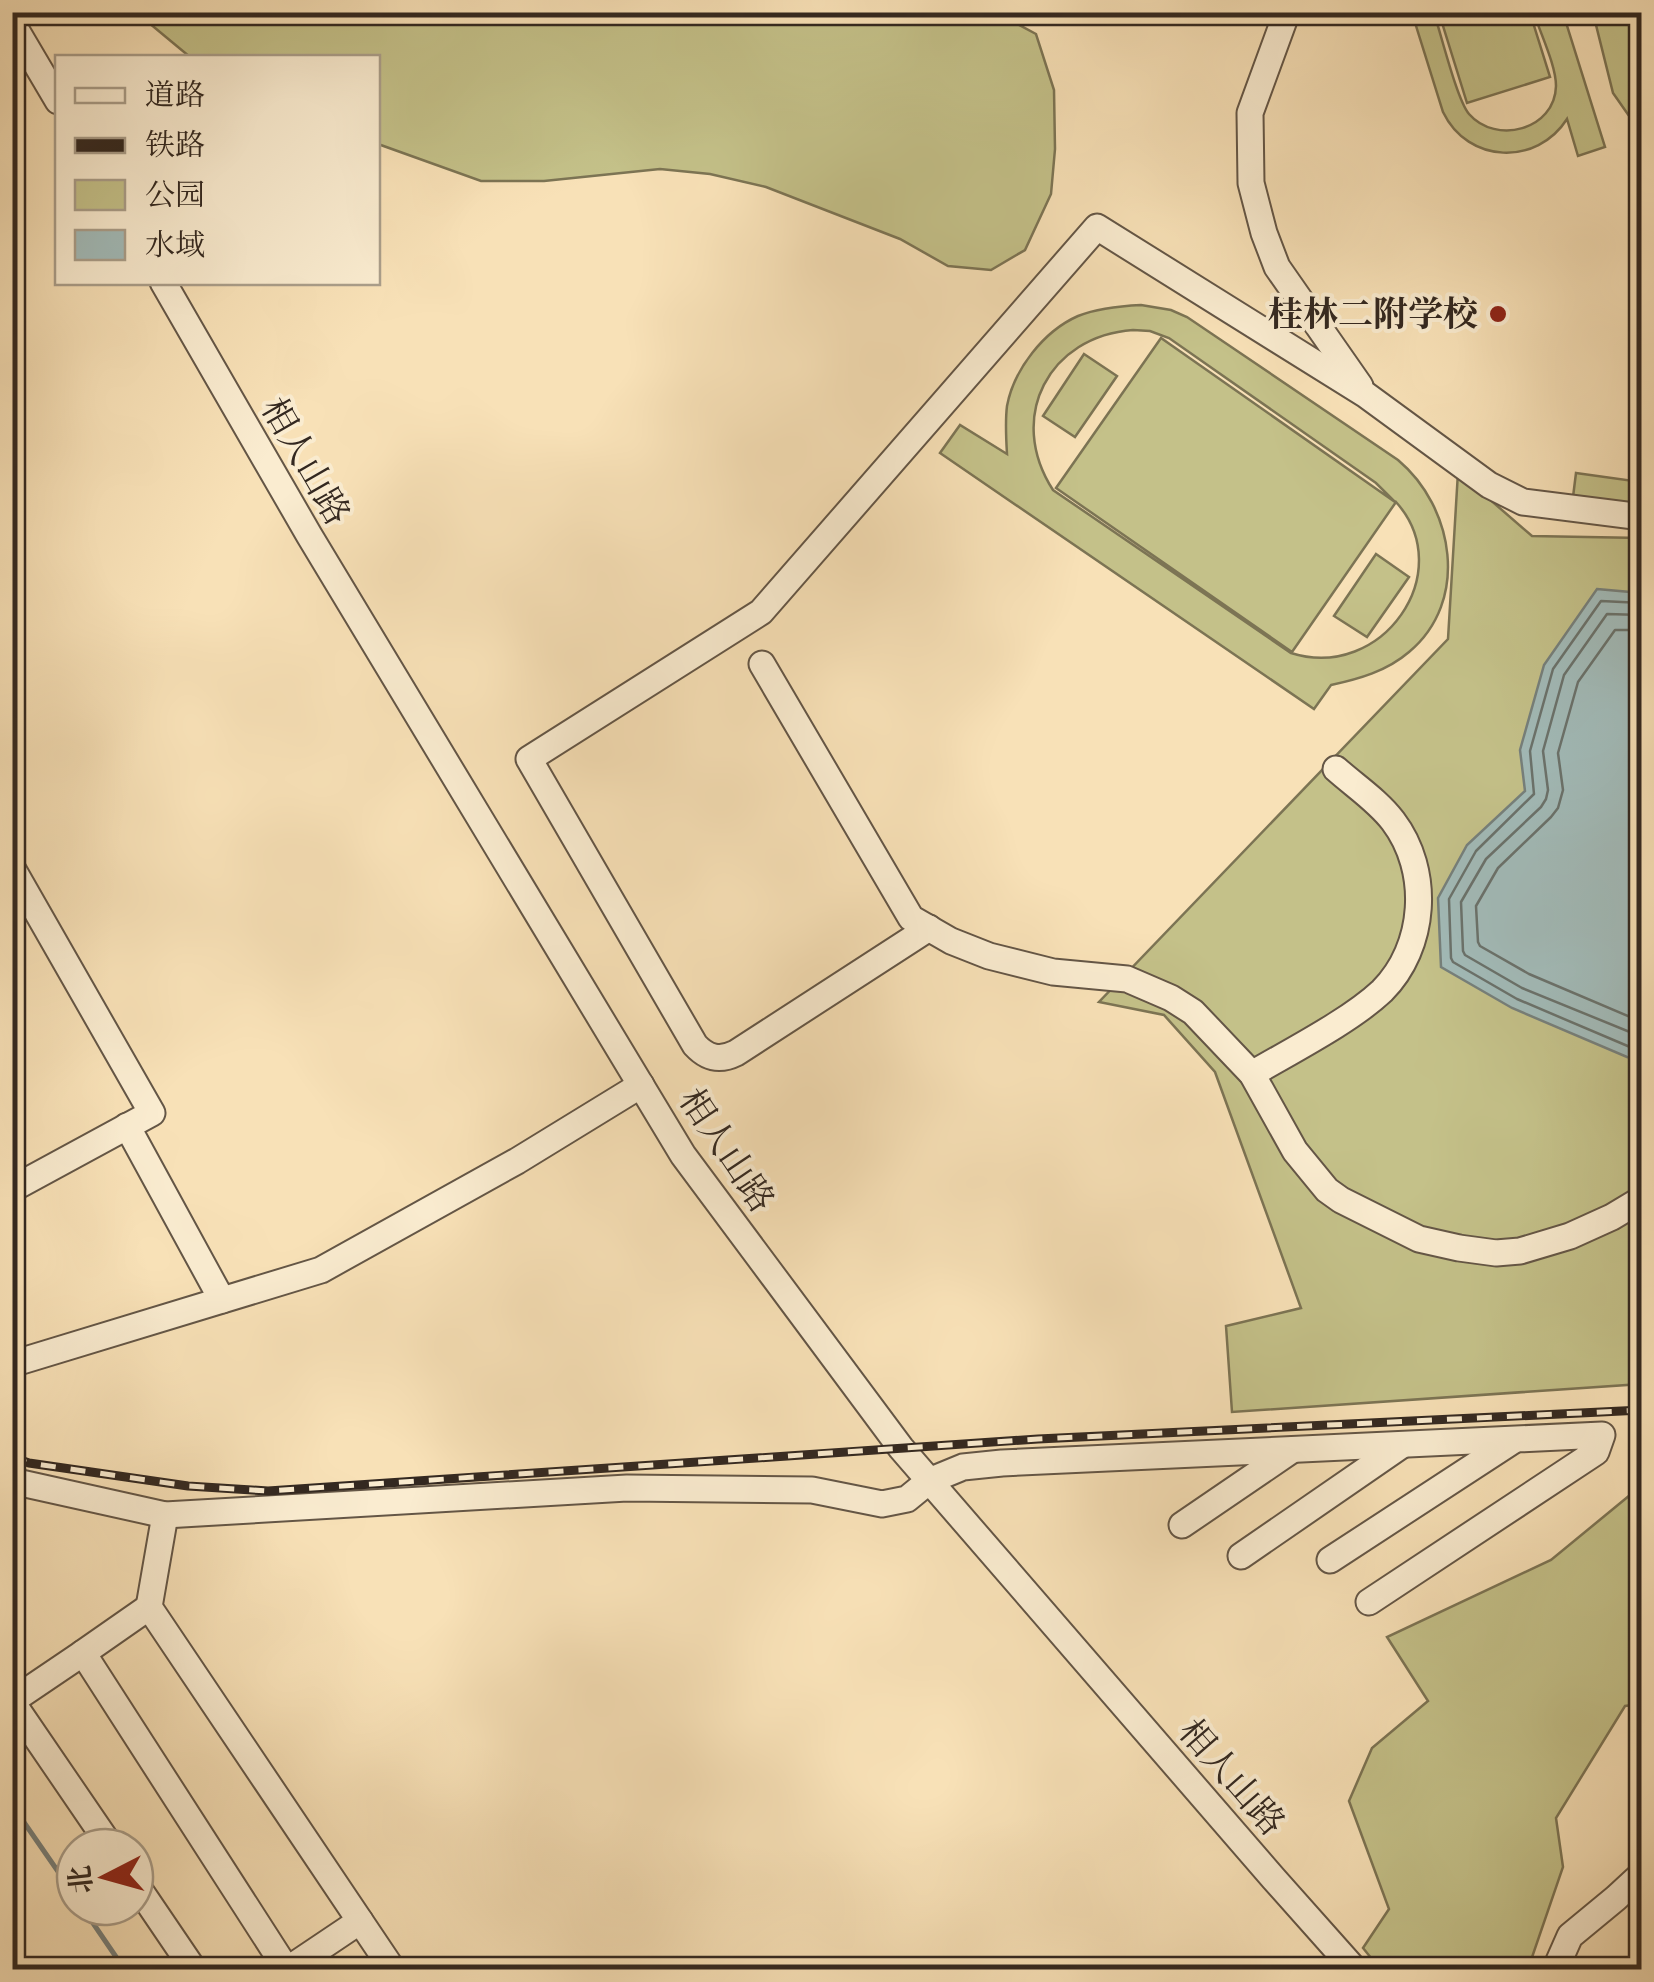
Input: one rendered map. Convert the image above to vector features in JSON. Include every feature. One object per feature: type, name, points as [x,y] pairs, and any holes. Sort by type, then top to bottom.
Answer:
[{"type":"street","points":[[1287,12],[1250,113],[1251,183],[1277,267],[1366,395]]},
{"type":"street","points":[[12,23],[55,96]]},
{"type":"street","points":[[929,928],[736,1053],[724,1058],[707,1055],[695,1046],[529,759],[761,612],[1097,227],[1366,395],[1489,485],[1523,502],[1642,517]]},
{"type":"street","name":"相人山路","points":[[165,285],[309,535],[683,1155],[901,1448],[1355,1970]]},
{"type":"street","points":[[762,664],[910,918],[990,956],[1053,972],[1128,979],[1193,1012],[1252,1074],[1295,1151],[1327,1190],[1341,1200],[1419,1239],[1496,1253],[1520,1251],[1570,1236],[1642,1199]]},
{"type":"street","points":[[1252,1074],[1380,993],[1404,963],[1414,936],[1418,893],[1406,845],[1394,822],[1336,769]]},
{"type":"street","points":[[12,868],[152,1112],[12,1189]]},
{"type":"street","points":[[12,1364],[321,1270],[517,1161],[641,1085]]},
{"type":"street","points":[[127,1126],[222,1300]]},
{"type":"street","points":[[12,1481],[165,1515],[627,1488],[812,1490],[882,1504],[907,1499],[929,1480],[963,1467],[1002,1463],[1602,1435],[1596,1452],[1369,1602]]},
{"type":"street","points":[[1330,1560],[1515,1439]]},
{"type":"street","points":[[1241,1556],[1403,1445]]},
{"type":"street","points":[[1182,1525],[1292,1450]]},
{"type":"street","points":[[165,1515],[150,1607],[393,1970]]},
{"type":"street","points":[[97,1827],[12,1701],[150,1607]]},
{"type":"street","points":[[83,1654],[287,1970],[360,1921]]},
{"type":"street","points":[[1555,1970],[1570,1936],[1642,1874]]},
{"type":"street","points":[[155,1912],[194,1970]]},
{"type":"green space","points":[[137,13],[997,13],[1036,34],[1054,90],[1051,194],[1025,250],[991,270],[948,266],[900,239],[766,187],[710,174],[660,169],[544,181],[481,181],[380,145],[380,55],[188,55]]},
{"type":"green space","points":[[1412,13],[1434,13],[1454,81],[1469,114],[1480,124],[1508,130],[1535,122],[1553,101],[1553,69],[1534,13],[1563,13],[1605,147],[1578,156],[1567,119],[1554,134],[1521,151],[1503,153],[1469,142],[1443,112]]},
{"type":"green space","points":[[1439,13],[1530,13],[1550,77],[1467,103]]},
{"type":"green space","points":[[1593,13],[1641,13],[1641,133],[1613,93]]},
{"type":"green space","points":[[1141,305],[1187,317],[1398,460],[1432,503],[1447,554],[1447,581],[1441,607],[1428,631],[1400,659],[1372,673],[1331,685],[1314,709],[940,453],[960,425],[1007,454],[1007,406],[1011,392],[1042,341],[1078,316]],"holes":[[[1150,331],[1169,338],[1376,483],[1395,502],[1161,338],[1056,488],[1292,652],[1396,502],[1413,530],[1419,559],[1414,588],[1401,615],[1381,636],[1355,651],[1324,658],[1291,653],[1053,490],[1039,462],[1034,435],[1036,409],[1044,385],[1058,364],[1078,347],[1104,336]]]},
{"type":"green space","points":[[1084,354],[1117,376],[1075,437],[1043,416]]},
{"type":"green space","points":[[1458,472],[1532,536],[1641,538],[1641,1384],[1232,1412],[1226,1326],[1301,1308],[1215,1072],[1164,1015],[1099,1002],[1448,639]]},
{"type":"green space","points":[[1576,473],[1641,482],[1641,506],[1573,497]]},
{"type":"green space","points":[[1376,554],[1409,577],[1367,637],[1334,616]]},
{"type":"green space","points":[[1641,1420],[1641,1704],[1625,1706],[1556,1818],[1563,1867],[1528,1969],[1380,1969],[1363,1948],[1389,1909],[1349,1801],[1372,1748],[1428,1701],[1387,1637],[1551,1560],[1630,1495]]},
{"type":"water","points":[[1597,589],[1641,593],[1641,1060],[1512,1008],[1441,967],[1438,898],[1467,845],[1525,791],[1520,750],[1544,665]]},
{"type":"waterway","points":[[12,1805],[55,1867]]},
{"type":"waterway","points":[[96,1927],[125,1970]]},
{"type":"railway","points":[[12,1457],[29,1463],[188,1486],[268,1491],[1038,1439],[1642,1410]]},
{"type":"place","name":"桂林二附学校","points":[[1498,314]]}]
